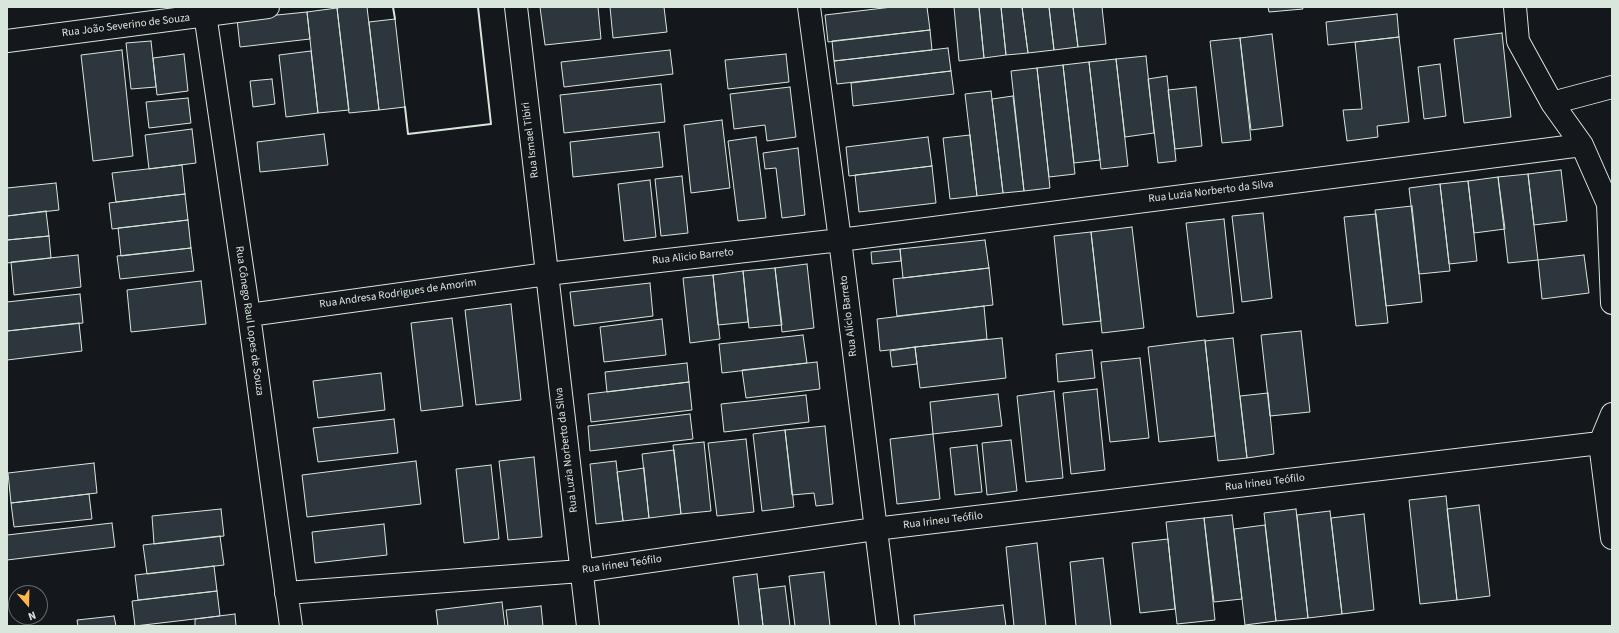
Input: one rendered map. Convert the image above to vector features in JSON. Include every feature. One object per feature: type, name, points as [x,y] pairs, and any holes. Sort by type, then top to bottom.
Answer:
[{"type":"street","name":"Rua João Severino de Souza","points":[[7,41],[205,11],[268,7]]},
{"type":"street","name":"Rua Ismael Tibiri","points":[[516,7],[547,274]]},
{"type":"street","name":"Rua Alício Barreto","points":[[809,7],[840,240],[888,626]]},
{"type":"street","points":[[1515,7],[1518,41],[1552,103],[1582,145],[1608,204],[1612,303]]},
{"type":"street","name":"Rua Cônego Raul Lopes de Souza","points":[[205,11],[249,315],[291,626]]},
{"type":"street","points":[[1552,103],[1612,87]]},
{"type":"street","name":"Rua Luzia Norberto da Silva","points":[[840,240],[1582,145]]},
{"type":"street","name":"Rua Alicio Barreto","points":[[547,274],[840,240]]},
{"type":"street","name":"Rua Andresa Rodrigues de Amorim","points":[[249,315],[547,274]]},
{"type":"street","name":"Rua Luzia Norberto da Silva","points":[[547,274],[588,626]]},
{"type":"street","points":[[1612,414],[1600,443],[1612,538]]},
{"type":"street","name":"Rua Irineu Teófilo","points":[[286,593],[581,571],[875,529],[1600,443]]},
{"type":"building","points":[[367,7],[379,110],[349,113],[337,8]]},
{"type":"building","points":[[540,7],[598,7],[601,39],[545,45]]},
{"type":"building","points":[[610,7],[664,7],[667,32],[613,38]]},
{"type":"building","points":[[892,7],[927,7],[930,30],[828,42],[825,15]]},
{"type":"building","points":[[954,7],[979,7],[984,58],[959,61]]},
{"type":"building","points":[[979,7],[1001,7],[1006,55],[984,58]]},
{"type":"building","points":[[1001,7],[1022,7],[1028,53],[1006,55]]},
{"type":"building","points":[[1022,7],[1049,7],[1054,50],[1028,53]]},
{"type":"building","points":[[1049,7],[1073,7],[1078,47],[1054,50]]},
{"type":"building","points":[[1073,7],[1102,7],[1106,44],[1078,47]]},
{"type":"building","points":[[1268,7],[1302,7],[1303,9],[1269,12]]},
{"type":"building","points":[[337,8],[349,110],[318,113],[307,12]]},
{"type":"building","points":[[307,12],[310,39],[240,47],[237,19]]},
{"type":"building","points":[[1397,14],[1399,37],[1328,45],[1326,22]]},
{"type":"building","points":[[395,19],[405,107],[379,110],[369,22]]},
{"type":"building","points":[[930,30],[932,50],[834,61],[832,41]]},
{"type":"building","points":[[1502,33],[1511,117],[1464,123],[1454,39]]},
{"type":"building","points":[[1272,34],[1283,126],[1251,130],[1240,38]]},
{"type":"building","points":[[1399,37],[1409,122],[1377,126],[1378,137],[1347,141],[1343,110],[1362,109],[1355,42]]},
{"type":"building","points":[[1240,38],[1251,140],[1222,143],[1210,41]]},
{"type":"building","points":[[151,41],[156,87],[131,89],[126,43]]},
{"type":"building","points":[[948,48],[951,71],[837,84],[834,61]]},
{"type":"building","points":[[122,50],[133,156],[93,161],[81,55]]},
{"type":"building","points":[[670,50],[673,74],[564,87],[561,62]]},
{"type":"building","points":[[311,51],[318,113],[286,117],[279,55]]},
{"type":"building","points":[[184,54],[188,91],[157,95],[153,58]]},
{"type":"building","points":[[786,54],[789,82],[728,89],[725,60]]},
{"type":"building","points":[[1146,56],[1154,133],[1125,137],[1116,59]]},
{"type":"building","points":[[1116,59],[1128,166],[1101,169],[1089,62]]},
{"type":"building","points":[[1089,62],[1100,160],[1074,163],[1063,65]]},
{"type":"building","points":[[1440,64],[1446,116],[1424,119],[1418,67]]},
{"type":"building","points":[[1063,65],[1075,174],[1049,177],[1037,68]]},
{"type":"building","points":[[1037,68],[1050,188],[1024,191],[1011,71]]},
{"type":"building","points":[[951,71],[954,94],[853,106],[851,83]]},
{"type":"building","points":[[1167,76],[1176,161],[1158,163],[1148,79]]},
{"type":"building","points":[[272,79],[275,104],[253,107],[250,81]]},
{"type":"building","points":[[661,84],[665,122],[564,133],[560,95]]},
{"type":"building","points":[[790,87],[796,137],[767,141],[765,125],[734,129],[730,94]]},
{"type":"building","points":[[1196,87],[1202,146],[1175,149],[1168,90]]},
{"type":"building","points":[[991,91],[1003,193],[977,196],[965,94]]},
{"type":"building","points":[[1013,96],[1024,191],[1003,193],[992,99]]},
{"type":"building","points":[[188,98],[191,123],[149,128],[146,102]]},
{"type":"building","points":[[722,120],[730,188],[691,193],[684,125]]},
{"type":"building","points":[[192,129],[196,163],[149,169],[145,135]]},
{"type":"building","points":[[659,132],[663,167],[573,177],[570,142]]},
{"type":"building","points":[[324,134],[328,165],[260,172],[257,142]]},
{"type":"building","points":[[970,135],[977,196],[950,199],[943,138]]},
{"type":"building","points":[[756,137],[766,218],[738,221],[728,141]]},
{"type":"building","points":[[928,137],[932,166],[849,176],[846,147]]},
{"type":"building","points":[[798,148],[805,215],[782,218],[776,168],[765,169],[763,153]]},
{"type":"building","points":[[182,165],[185,194],[116,202],[112,173]]},
{"type":"building","points":[[932,166],[936,203],[859,212],[855,175]]},
{"type":"building","points":[[1561,170],[1567,221],[1534,225],[1528,174]]},
{"type":"building","points":[[1528,174],[1538,260],[1508,263],[1498,177]]},
{"type":"building","points":[[682,176],[688,233],[661,236],[655,179]]},
{"type":"building","points":[[1498,177],[1505,229],[1474,233],[1468,181]]},
{"type":"building","points":[[650,180],[656,237],[624,241],[618,184]]},
{"type":"building","points":[[1468,181],[1477,261],[1449,264],[1440,184]]},
{"type":"building","points":[[56,183],[59,210],[7,216],[7,188]]},
{"type":"building","points":[[1440,184],[1450,271],[1419,274],[1409,188]]},
{"type":"building","points":[[185,194],[188,220],[112,229],[109,203]]},
{"type":"building","points":[[1412,206],[1422,302],[1386,306],[1375,210]]},
{"type":"building","points":[[46,211],[49,236],[7,240],[7,216]]},
{"type":"building","points":[[1263,213],[1272,298],[1242,302],[1232,216]]},
{"type":"building","points":[[1376,214],[1388,323],[1356,326],[1344,217]]},
{"type":"building","points":[[1224,219],[1234,313],[1197,317],[1186,223]]},
{"type":"building","points":[[188,220],[191,248],[121,256],[118,228]]},
{"type":"building","points":[[1132,227],[1144,328],[1102,333],[1091,232]]},
{"type":"building","points":[[1091,232],[1101,321],[1063,325],[1054,236]]},
{"type":"building","points":[[49,236],[51,258],[7,263],[7,240]]},
{"type":"building","points":[[985,240],[989,268],[903,278],[900,249]]},
{"type":"building","points":[[191,248],[194,271],[120,279],[117,256]]},
{"type":"building","points":[[900,249],[901,261],[872,264],[871,252]]},
{"type":"building","points":[[78,255],[81,287],[14,295],[11,262]]},
{"type":"building","points":[[1584,255],[1589,293],[1542,299],[1538,260]]},
{"type":"building","points":[[807,264],[814,328],[782,332],[775,268]]},
{"type":"building","points":[[775,268],[782,325],[749,328],[743,271]]},
{"type":"building","points":[[989,268],[993,305],[897,316],[893,279]]},
{"type":"building","points":[[743,271],[748,322],[718,325],[713,275]]},
{"type":"building","points":[[713,275],[720,339],[690,343],[683,278]]},
{"type":"building","points":[[201,281],[206,324],[131,332],[127,290]]},
{"type":"building","points":[[650,283],[653,316],[574,326],[570,292]]},
{"type":"building","points":[[80,294],[83,323],[7,331],[7,302]]},
{"type":"building","points":[[511,304],[521,400],[476,405],[465,310]]},
{"type":"building","points":[[984,306],[987,339],[880,351],[877,319]]},
{"type":"building","points":[[452,318],[463,406],[421,411],[411,323]]},
{"type":"building","points":[[662,319],[666,355],[604,362],[600,327]]},
{"type":"building","points":[[79,323],[82,351],[7,360],[7,331]]},
{"type":"building","points":[[1301,331],[1310,412],[1270,416],[1261,335]]},
{"type":"building","points":[[803,335],[807,363],[722,373],[719,344]]},
{"type":"building","points":[[1002,338],[1006,378],[920,388],[915,347]]},
{"type":"building","points":[[1233,338],[1247,458],[1218,461],[1205,341]]},
{"type":"building","points":[[1205,340],[1215,436],[1159,442],[1148,347]]},
{"type":"building","points":[[915,347],[917,364],[892,367],[890,351]]},
{"type":"building","points":[[1092,350],[1095,378],[1058,382],[1056,354]]},
{"type":"building","points":[[1140,358],[1149,438],[1110,442],[1101,362]]},
{"type":"building","points":[[817,362],[820,389],[746,398],[742,370]]},
{"type":"building","points":[[687,363],[689,382],[607,392],[605,372]]},
{"type":"building","points":[[381,373],[385,410],[318,418],[313,381]]},
{"type":"building","points":[[689,382],[692,410],[591,422],[588,394]]},
{"type":"building","points":[[1097,389],[1105,470],[1071,474],[1063,393]]},
{"type":"building","points":[[1054,391],[1063,478],[1026,482],[1017,396]]},
{"type":"building","points":[[1268,393],[1274,454],[1247,458],[1240,396]]},
{"type":"building","points":[[998,394],[1002,426],[933,434],[930,402]]},
{"type":"building","points":[[806,395],[809,422],[724,432],[721,404]]},
{"type":"building","points":[[690,414],[693,439],[590,451],[588,426]]},
{"type":"building","points":[[394,419],[398,453],[318,462],[313,428]]},
{"type":"building","points":[[825,426],[833,504],[816,506],[814,493],[792,495],[785,430]]},
{"type":"building","points":[[785,430],[794,507],[762,511],[753,434]]},
{"type":"building","points":[[933,434],[940,499],[897,504],[890,439]]},
{"type":"building","points":[[746,439],[754,512],[717,516],[708,443]]},
{"type":"building","points":[[1011,440],[1017,491],[987,495],[982,443]]},
{"type":"building","points":[[704,442],[711,511],[681,514],[673,445]]},
{"type":"building","points":[[977,445],[982,492],[955,495],[950,448]]},
{"type":"building","points":[[674,450],[681,514],[649,518],[642,454]]},
{"type":"building","points":[[534,457],[542,537],[508,540],[499,461]]},
{"type":"building","points":[[416,461],[421,504],[307,517],[302,475]]},
{"type":"building","points":[[616,461],[623,521],[596,524],[590,464]]},
{"type":"building","points":[[94,463],[97,493],[11,503],[8,473]]},
{"type":"building","points":[[491,465],[499,539],[464,543],[456,469]]},
{"type":"building","points":[[644,468],[649,518],[623,521],[617,472]]},
{"type":"building","points":[[89,494],[92,519],[14,527],[11,503]]},
{"type":"building","points":[[1446,496],[1457,600],[1420,604],[1409,500]]},
{"type":"building","points":[[1479,505],[1490,596],[1457,600],[1447,509]]},
{"type":"building","points":[[221,509],[224,536],[154,544],[152,516]]},
{"type":"building","points":[[1296,509],[1308,618],[1276,621],[1264,513]]},
{"type":"building","points":[[1330,511],[1342,614],[1308,618],[1297,515]]},
{"type":"building","points":[[1364,514],[1374,610],[1342,614],[1331,518]]},
{"type":"building","points":[[1232,515],[1242,599],[1214,602],[1204,518]]},
{"type":"building","points":[[1204,518],[1215,620],[1177,624],[1166,522]]},
{"type":"building","points":[[112,523],[115,547],[7,560],[7,535]]},
{"type":"building","points":[[384,524],[387,555],[315,563],[312,532]]},
{"type":"building","points":[[1265,525],[1276,621],[1245,625],[1234,529]]},
{"type":"building","points":[[220,536],[224,565],[147,574],[143,545]]},
{"type":"building","points":[[1168,539],[1175,609],[1140,613],[1132,543]]},
{"type":"building","points":[[1037,543],[1046,626],[1014,626],[1006,547]]},
{"type":"building","points":[[1103,558],[1111,626],[1076,626],[1070,562]]},
{"type":"building","points":[[214,566],[217,591],[138,600],[135,575]]},
{"type":"building","points":[[824,572],[830,626],[795,626],[789,576]]},
{"type":"building","points":[[757,574],[763,626],[739,626],[733,577]]},
{"type":"building","points":[[785,586],[790,626],[763,626],[759,589]]},
{"type":"building","points":[[217,591],[220,616],[135,626],[132,601]]},
{"type":"building","points":[[502,602],[505,626],[438,626],[436,610]]},
{"type":"building","points":[[1003,605],[1006,626],[915,626],[914,615]]},
{"type":"building","points":[[541,606],[543,626],[508,626],[506,610]]},
{"type":"building","points":[[235,614],[236,626],[195,626],[195,619]]},
{"type":"building","points":[[114,616],[116,626],[78,626],[77,620]]},
{"type":"wall","points":[[393,7],[395,19]]},
{"type":"wall","points":[[405,107],[408,134],[491,124],[478,7]]}]
